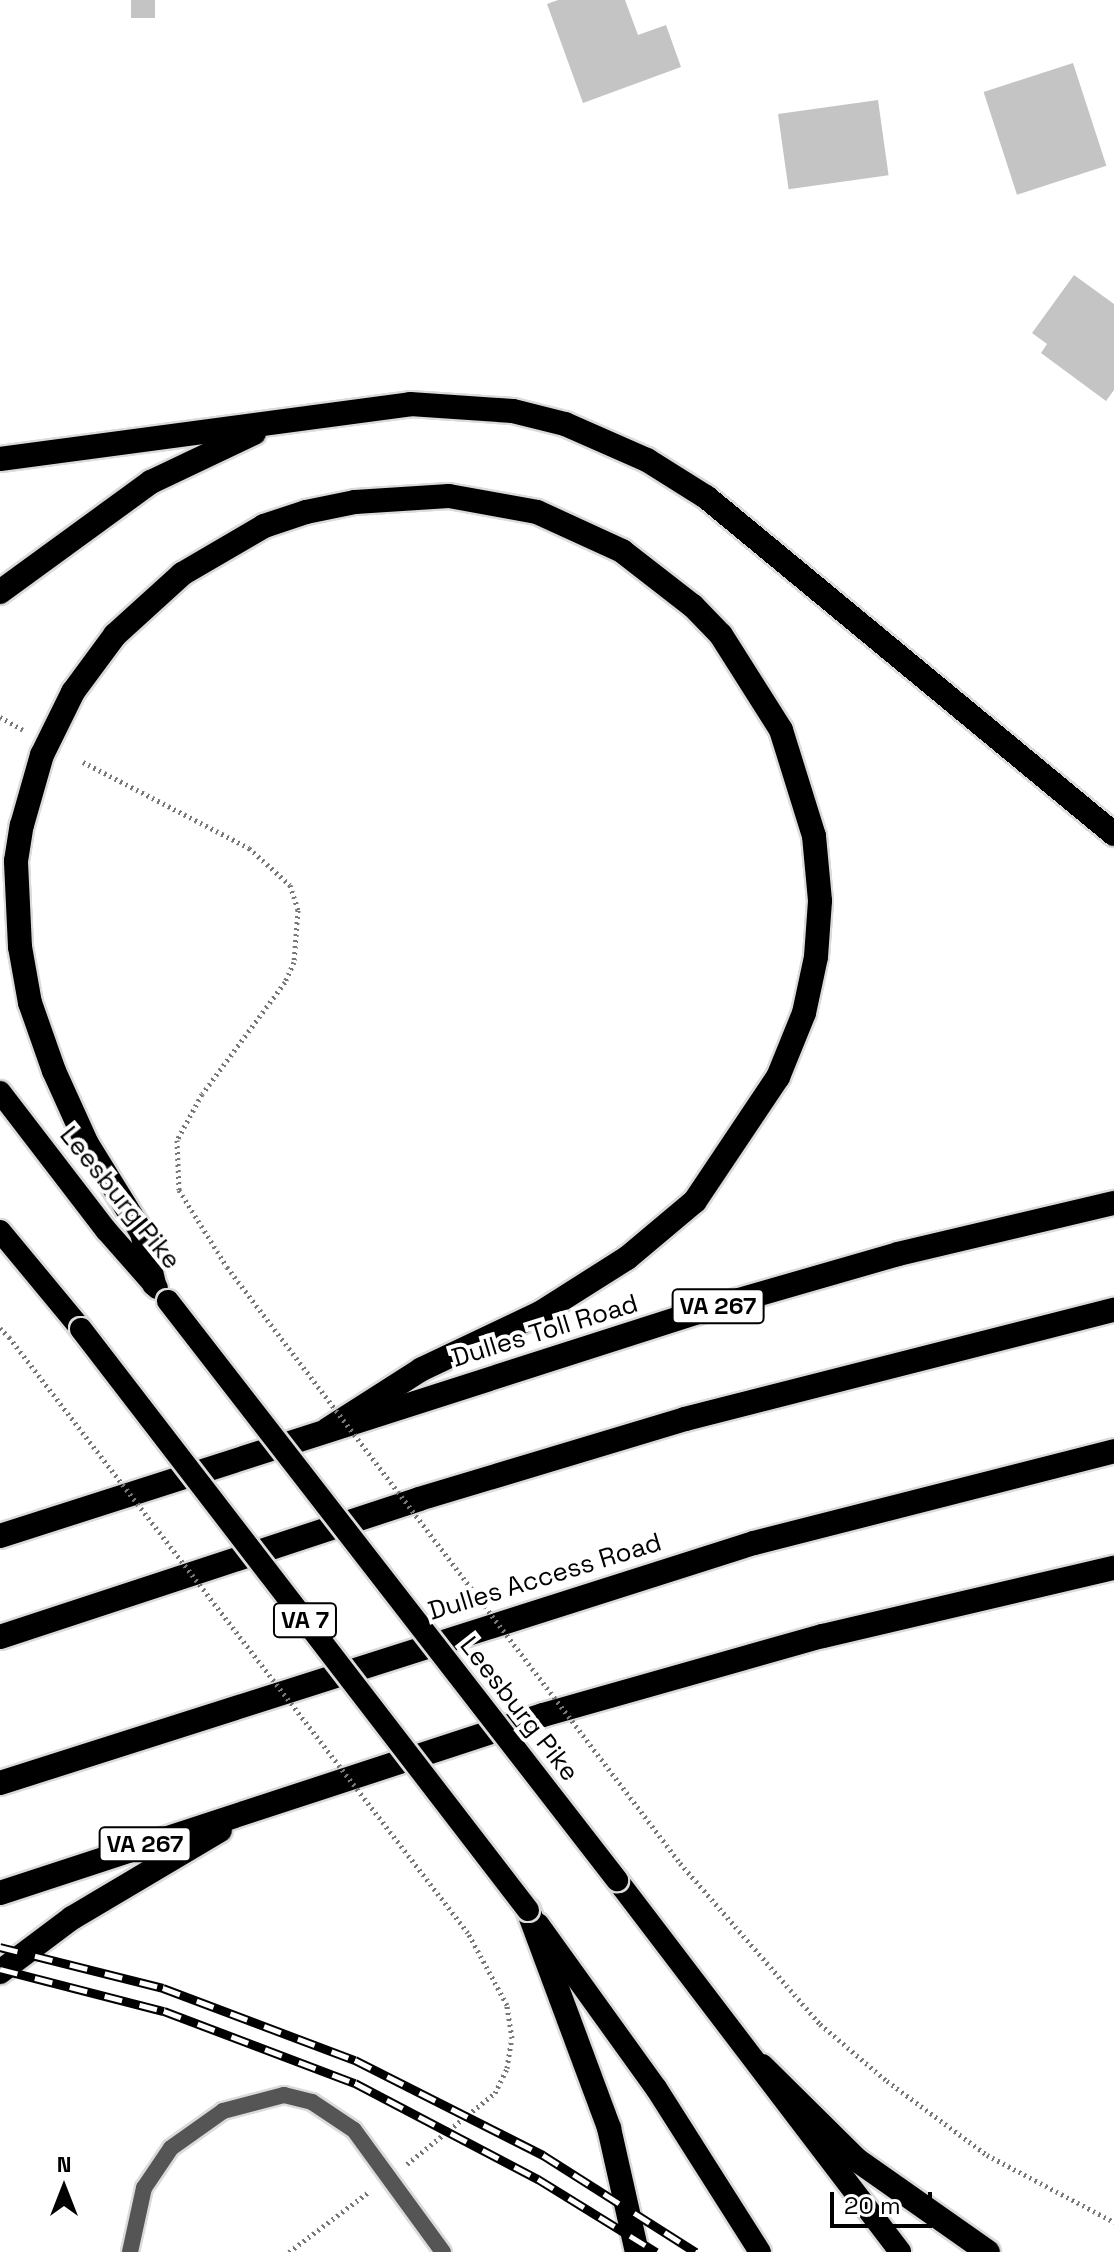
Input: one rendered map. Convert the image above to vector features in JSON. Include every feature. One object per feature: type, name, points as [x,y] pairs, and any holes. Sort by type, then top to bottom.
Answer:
[{"type":"highway","points":[[0,459],[410,404],[501,410],[565,424],[647,460],[740,523],[1114,834]]},
{"type":"highway","points":[[0,592],[151,482],[242,437],[302,417]]},
{"type":"highway","points":[[154,1284],[142,1233],[87,1144],[54,1071],[30,1003],[20,947],[16,861],[22,825],[42,755],[73,692],[115,635],[182,574],[264,526],[306,512],[355,502],[449,496],[537,512],[622,551],[693,606],[721,635],[781,730],[814,836],[820,901],[816,957],[804,1013],[778,1077],[695,1201],[627,1258],[540,1313],[422,1369],[328,1429]]},
{"type":"highway","name":"Leesburg Pike","points":[[0,1092],[154,1284],[762,2066],[900,2252]]},
{"type":"highway","name":"Dulles Toll Road","points":[[0,1536],[328,1429],[821,1275],[1114,1203]]},
{"type":"highway","name":"VA 7","points":[[0,1231],[81,1329],[528,1910],[656,2088],[760,2252]]},
{"type":"highway","points":[[0,1637],[419,1499],[685,1419],[1114,1310]]},
{"type":"highway","name":"Dulles Access Road","points":[[0,1783],[739,1547],[1114,1451]]},
{"type":"highway","name":"VA 267","points":[[0,1893],[574,1706],[823,1636],[1114,1568]]},
{"type":"highway","points":[[1018,1588],[1114,1577]]},
{"type":"highway","points":[[0,1972],[111,1894],[290,1797]]},
{"type":"highway","points":[[528,1910],[609,2128],[637,2252]]},
{"type":"highway","points":[[762,2066],[857,2160],[988,2252]]},
{"type":"lane","points":[[130,2252],[144,2188],[171,2148],[223,2111],[284,2095],[312,2102],[345,2120],[443,2252]]},
{"type":"path","points":[[0,717],[23,730]]},
{"type":"path","points":[[83,762],[249,848],[290,885],[298,910],[294,962],[285,982],[202,1094],[177,1140],[179,1190],[227,1267],[680,1863],[820,2024],[887,2081],[987,2155],[1114,2222]]},
{"type":"path","points":[[0,1328],[468,1933],[507,2005],[512,2038],[507,2068],[495,2093],[404,2167]]},
{"type":"path","points":[[289,2252],[375,2187]]},
{"type":"building","points":[[131,0],[155,0],[155,18],[131,18]]},
{"type":"building","points":[[558,0],[625,0],[638,35],[666,25],[681,67],[583,103],[547,4]]},
{"type":"building","points":[[1073,63],[1106,166],[1017,195],[984,92]]},
{"type":"building","points":[[878,100],[889,175],[789,189],[778,114]]},
{"type":"building","points":[[1074,275],[1114,304],[1114,390],[1106,401],[1041,353],[1047,344],[1032,333]]},
{"type":"railway","points":[[0,1947],[163,1988],[355,2060],[543,2155],[696,2252]]},
{"type":"railway","points":[[0,1969],[164,2011],[355,2083],[538,2179],[656,2252]]}]
